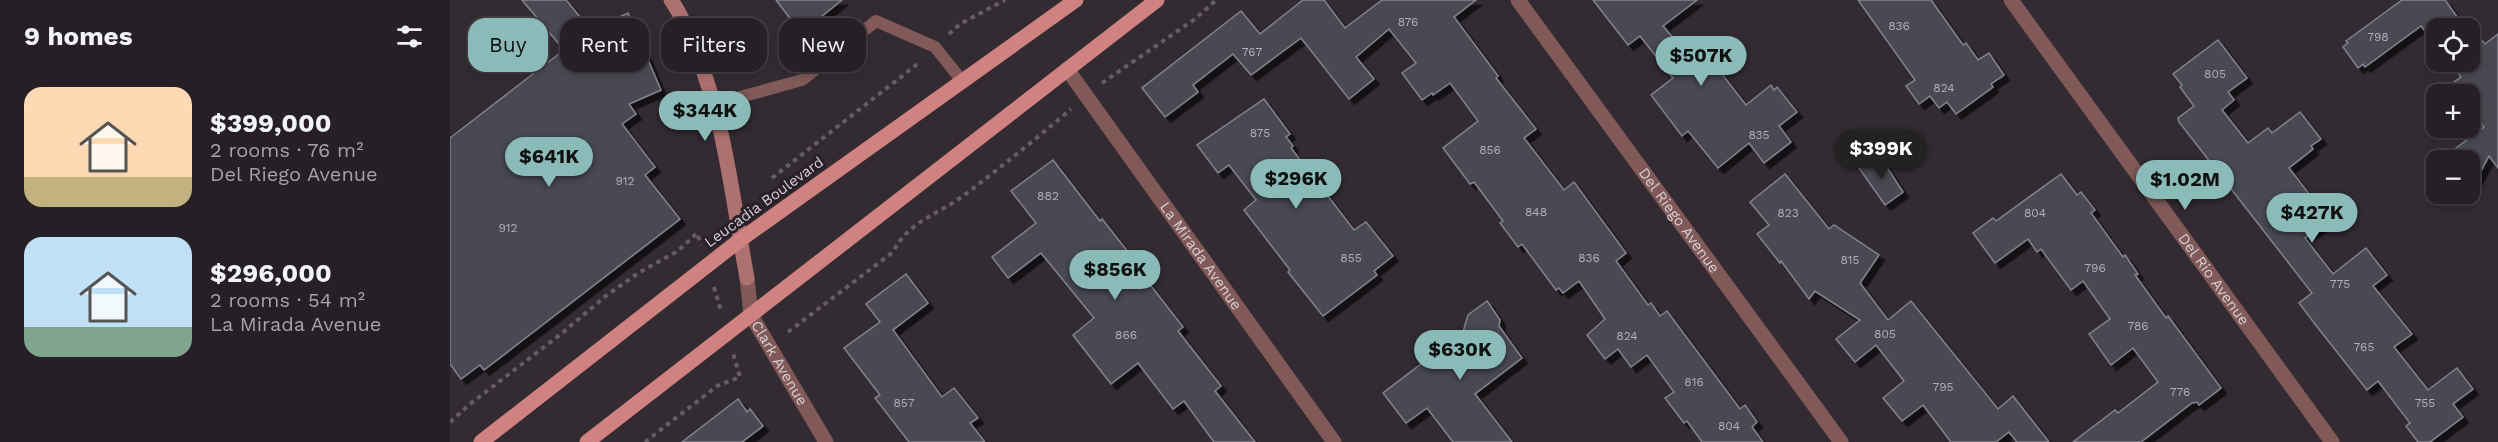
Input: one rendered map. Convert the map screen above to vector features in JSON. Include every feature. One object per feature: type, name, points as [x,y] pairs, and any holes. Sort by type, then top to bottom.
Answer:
[{"type":"main road","name":"Leucadia Boulevard","points":[[481,442],[740,240],[1076,0]]},
{"type":"main road","points":[[587,442],[1157,0]]},
{"type":"street","points":[[670,0],[680,14],[705,73],[714,107],[740,240]]},
{"type":"street","name":"Del Riego Avenue","points":[[1518,0],[1841,442]]},
{"type":"street","name":"Del Rio Avenue","points":[[2011,0],[2332,442]]},
{"type":"street","name":"La Mirada Avenue","points":[[1067,69],[1334,442]]},
{"type":"street","name":"Clark Avenue","points":[[740,240],[751,315],[826,442]]},
{"type":"lane","points":[[714,107],[740,97],[802,80],[876,21],[935,47],[963,82]]},
{"type":"path","points":[[772,178],[910,71],[960,24],[1005,0]]},
{"type":"path","points":[[788,332],[893,252],[901,237],[930,215],[960,198],[1122,68],[1195,19],[1216,0]]},
{"type":"path","points":[[450,422],[607,295],[640,272],[678,251],[697,232],[740,377],[717,386],[645,442]]},
{"type":"building","points":[[522,0],[566,0],[581,18],[560,18],[560,45],[548,31],[548,18],[537,18]]},
{"type":"building","points":[[776,0],[842,0],[820,18],[790,18]]},
{"type":"building","points":[[1303,0],[1324,0],[1345,28],[1382,0],[1476,0],[1454,17],[1498,76],[1496,78],[1536,129],[1524,138],[1564,190],[1574,182],[1626,253],[1616,261],[1648,305],[1651,303],[1660,316],[1667,311],[1740,409],[1745,405],[1757,422],[1752,427],[1763,442],[1702,442],[1687,421],[1684,423],[1665,398],[1674,392],[1647,355],[1631,367],[1618,349],[1605,359],[1587,335],[1605,319],[1579,281],[1563,293],[1559,288],[1556,290],[1522,244],[1518,247],[1500,223],[1503,221],[1474,182],[1470,184],[1443,148],[1478,121],[1450,83],[1422,100],[1402,73],[1416,63],[1389,29],[1356,57],[1374,79],[1349,99],[1301,38],[1251,75],[1233,54],[1193,85],[1198,92],[1165,117],[1142,88],[1241,11],[1260,34]]},
{"type":"building","points":[[1593,0],[1697,0],[1663,26],[1692,60],[1704,51],[1746,105],[1771,85],[1774,90],[1777,87],[1797,112],[1779,126],[1791,142],[1764,163],[1749,143],[1718,168],[1688,131],[1682,136],[1651,95],[1673,78],[1640,36],[1628,45]]},
{"type":"building","points":[[1858,0],[1931,0],[1963,45],[1966,43],[1978,60],[1989,53],[2004,75],[1991,84],[1993,87],[1956,114],[1947,102],[1939,108],[1930,96],[1919,104],[1906,86],[1915,80]]},
{"type":"building","points":[[2402,0],[2445,0],[2458,18],[2426,18],[2426,32],[2421,26],[2365,67],[2363,64],[2358,68],[2343,47],[2348,43],[2346,41]]},
{"type":"building","points":[[628,13],[630,18],[617,18]]},
{"type":"building","points":[[2498,34],[2498,168],[2489,156],[2480,173],[2480,150],[2453,150],[2469,138],[2480,138],[2480,130],[2484,127],[2480,122],[2480,84],[2455,84],[2454,82],[2461,77],[2457,72],[2480,72],[2480,38],[2485,44]]},
{"type":"building","points":[[2218,40],[2247,78],[2228,92],[2234,100],[2222,110],[2248,143],[2268,128],[2272,133],[2300,112],[2321,139],[2311,146],[2313,149],[2289,168],[2329,220],[2305,238],[2333,274],[2366,248],[2387,275],[2373,286],[2412,334],[2394,347],[2428,390],[2457,368],[2473,389],[2453,404],[2463,417],[2430,442],[2418,442],[2406,426],[2410,423],[2378,381],[2367,390],[2318,328],[2299,303],[2312,293],[2179,122],[2178,118],[2194,106],[2173,74]]},
{"type":"building","points":[[560,53],[560,72],[649,72],[649,62],[661,90],[629,104],[636,114],[622,124],[655,167],[645,175],[680,219],[484,370],[480,365],[461,379],[450,364],[450,138],[536,72],[548,72],[548,62]]},
{"type":"building","points":[[1264,99],[1290,134],[1286,137],[1293,146],[1291,148],[1354,230],[1366,222],[1393,256],[1374,271],[1377,275],[1323,316],[1244,210],[1256,200],[1229,165],[1218,173],[1197,145]]},
{"type":"building","points":[[1877,155],[1903,192],[1885,205],[1859,168]]},
{"type":"building","points":[[1053,160],[1100,221],[1102,219],[1136,262],[1134,264],[1183,327],[1178,331],[1221,386],[1215,391],[1255,442],[1214,442],[1184,401],[1173,409],[1138,363],[1111,384],[1073,335],[1094,318],[1041,253],[1008,278],[992,257],[1036,223],[1011,191]]},
{"type":"building","points":[[1785,174],[1829,229],[1834,225],[1879,255],[1860,283],[1888,320],[1911,301],[1998,409],[2013,396],[2049,442],[2017,442],[2009,432],[1996,442],[1951,442],[1923,405],[1902,421],[1883,398],[1904,381],[1876,345],[1855,362],[1836,339],[1860,320],[1815,291],[1809,299],[1781,261],[1780,263],[1757,234],[1769,225],[1750,202]]},
{"type":"building","points":[[2061,174],[2077,195],[2081,192],[2095,210],[2091,213],[2123,257],[2125,255],[2138,274],[2135,275],[2166,318],[2168,316],[2221,388],[2199,405],[2197,402],[2192,403],[2141,442],[2073,442],[2115,410],[2118,413],[2158,382],[2133,348],[2111,365],[2089,334],[2110,319],[2083,281],[2071,290],[2041,249],[2037,252],[2028,239],[1995,263],[1973,233],[1993,218],[1996,221]]},
{"type":"building","points":[[906,274],[928,303],[893,330],[942,397],[954,388],[978,418],[970,423],[985,442],[909,442],[875,398],[880,395],[844,348],[880,322],[866,304]]},
{"type":"building","points":[[1487,301],[1500,320],[1499,326],[1522,358],[1475,394],[1512,442],[1453,442],[1427,408],[1406,423],[1383,393],[1463,332],[1468,315]]},
{"type":"building","points":[[738,399],[747,412],[750,409],[763,426],[742,442],[682,442]]}]
